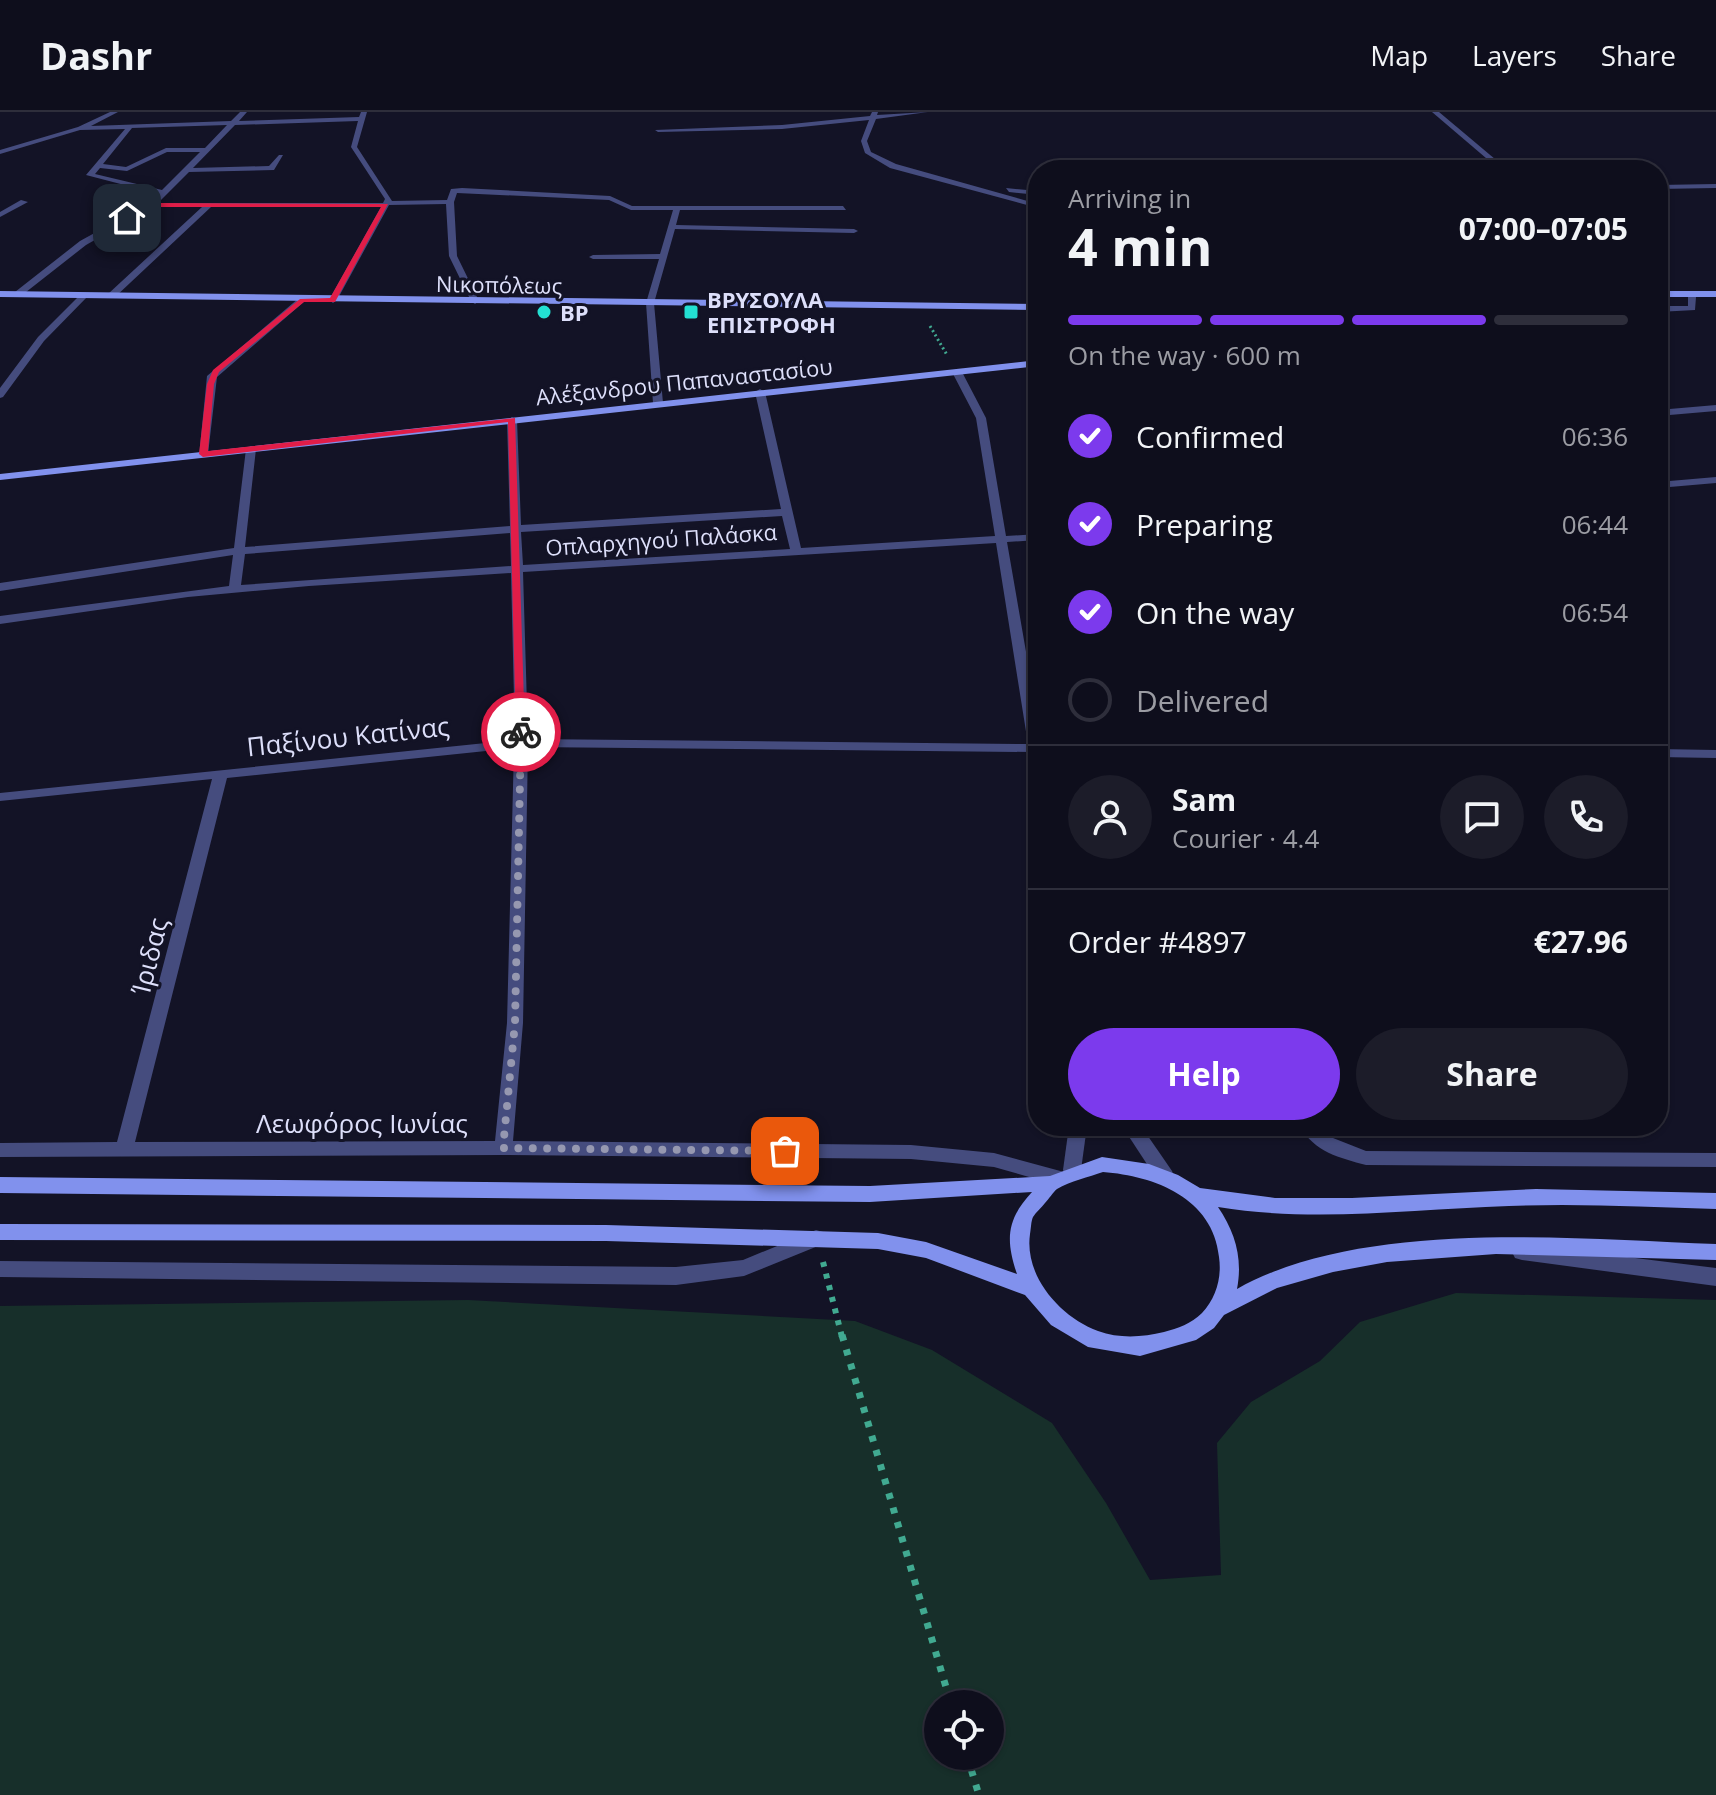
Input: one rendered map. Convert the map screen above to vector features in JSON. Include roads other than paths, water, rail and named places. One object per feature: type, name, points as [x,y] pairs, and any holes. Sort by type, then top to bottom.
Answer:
[{"type":"main road","name":"Νικοπόλεως","points":[[0,294],[302,300],[1028,304]]},
{"type":"main road","points":[[1668,297],[1714,296]]},
{"type":"main road","points":[[1668,297],[1714,296]]},
{"type":"main road","name":"Αλέξανδρου Παπαναστασίου","points":[[0,477],[1028,364]]},
{"type":"main road","points":[[0,1185],[870,1194],[1059,1177],[1102,1164],[1134,1166],[1165,1176],[1196,1195],[1217,1220],[1230,1250],[1231,1280],[1220,1308]]},
{"type":"main road","points":[[1059,1177],[1028,1204],[1017,1230],[1017,1258],[1028,1287],[1044,1308],[1066,1326],[1100,1342],[1137,1348],[1172,1343],[1202,1327],[1220,1308],[1276,1279],[1333,1262],[1394,1251],[1485,1247],[1716,1252]]},
{"type":"main road","points":[[1196,1195],[1245,1206],[1289,1209],[1513,1197],[1716,1201]]},
{"type":"main road","points":[[0,1232],[606,1233],[878,1241],[926,1250],[1028,1287]]},
{"type":"street","points":[[3,152],[80,128],[115,112]]},
{"type":"street","points":[[18,294],[83,243],[152,205],[244,112]]},
{"type":"street","points":[[658,130],[782,127],[876,114],[925,112]]},
{"type":"street","points":[[1435,112],[1492,160]]},
{"type":"street","points":[[876,114],[864,141],[868,153],[905,170],[1028,203]]},
{"type":"street","points":[[80,128],[232,125],[362,116],[354,147],[387,194],[386,204],[333,300]]},
{"type":"street","points":[[130,127],[90,175],[92,178],[165,193]]},
{"type":"street","points":[[96,165],[127,169],[166,150],[208,150]]},
{"type":"street","points":[[188,170],[271,168],[281,156]]},
{"type":"street","points":[[249,176],[255,168]]},
{"type":"street","points":[[968,186],[1028,192]]},
{"type":"street","points":[[1668,187],[1716,186]]},
{"type":"street","points":[[475,301],[453,256],[450,202],[454,191],[610,198],[624,207],[843,208]]},
{"type":"street","points":[[0,215],[24,202]]},
{"type":"street","points":[[152,205],[450,202]]},
{"type":"street","points":[[111,296],[209,205]]},
{"type":"street","points":[[658,403],[650,303],[677,208]]},
{"type":"street","points":[[671,227],[854,231]]},
{"type":"street","points":[[593,257],[664,256]]},
{"type":"street","points":[[0,395],[41,339],[84,296]]},
{"type":"street","points":[[1668,309],[1692,308],[1692,297]]},
{"type":"street","points":[[203,454],[210,384],[216,371],[302,300]]},
{"type":"street","points":[[957,372],[981,418],[1028,694]]},
{"type":"street","points":[[760,392],[796,551]]},
{"type":"street","points":[[1668,412],[1716,408]]},
{"type":"street","points":[[503,1148],[515,1023],[521,743],[519,568],[512,420]]},
{"type":"street","points":[[235,588],[251,449]]},
{"type":"street","points":[[1668,484],[1716,480]]},
{"type":"street","name":"Οπλαρχηγού Παλάσκα","points":[[0,587],[240,551],[515,529],[788,512]]},
{"type":"street","name":"Οπλαρχηγού Παλάσκα","points":[[0,620],[235,588],[1028,538]]},
{"type":"street","name":"Παξίνου Κατίνας","points":[[0,797],[521,743],[1028,752]]},
{"type":"street","points":[[1668,753],[1716,754]]},
{"type":"street","name":"Ίριδας","points":[[124,1151],[221,773]]},
{"type":"street","points":[[1059,1177],[1074,1136]]},
{"type":"street","points":[[1138,1136],[1165,1176]]},
{"type":"street","points":[[1317,1136],[1336,1149],[1366,1158],[1716,1160]]},
{"type":"street","name":"Λεωφόρος Ιωνίας","points":[[0,1150],[503,1148],[954,1154],[1059,1177]]},
{"type":"street","points":[[0,1269],[676,1276],[744,1268],[817,1238]]},
{"type":"street","points":[[1485,1247],[1716,1277]]},
{"type":"place","name":"BP","points":[[544,312]]},
{"type":"place","name":"ΒΡΥΣΟΥΛΑ ΕΠΙΣΤΡΟΦΗ","points":[[691,312]]}]
